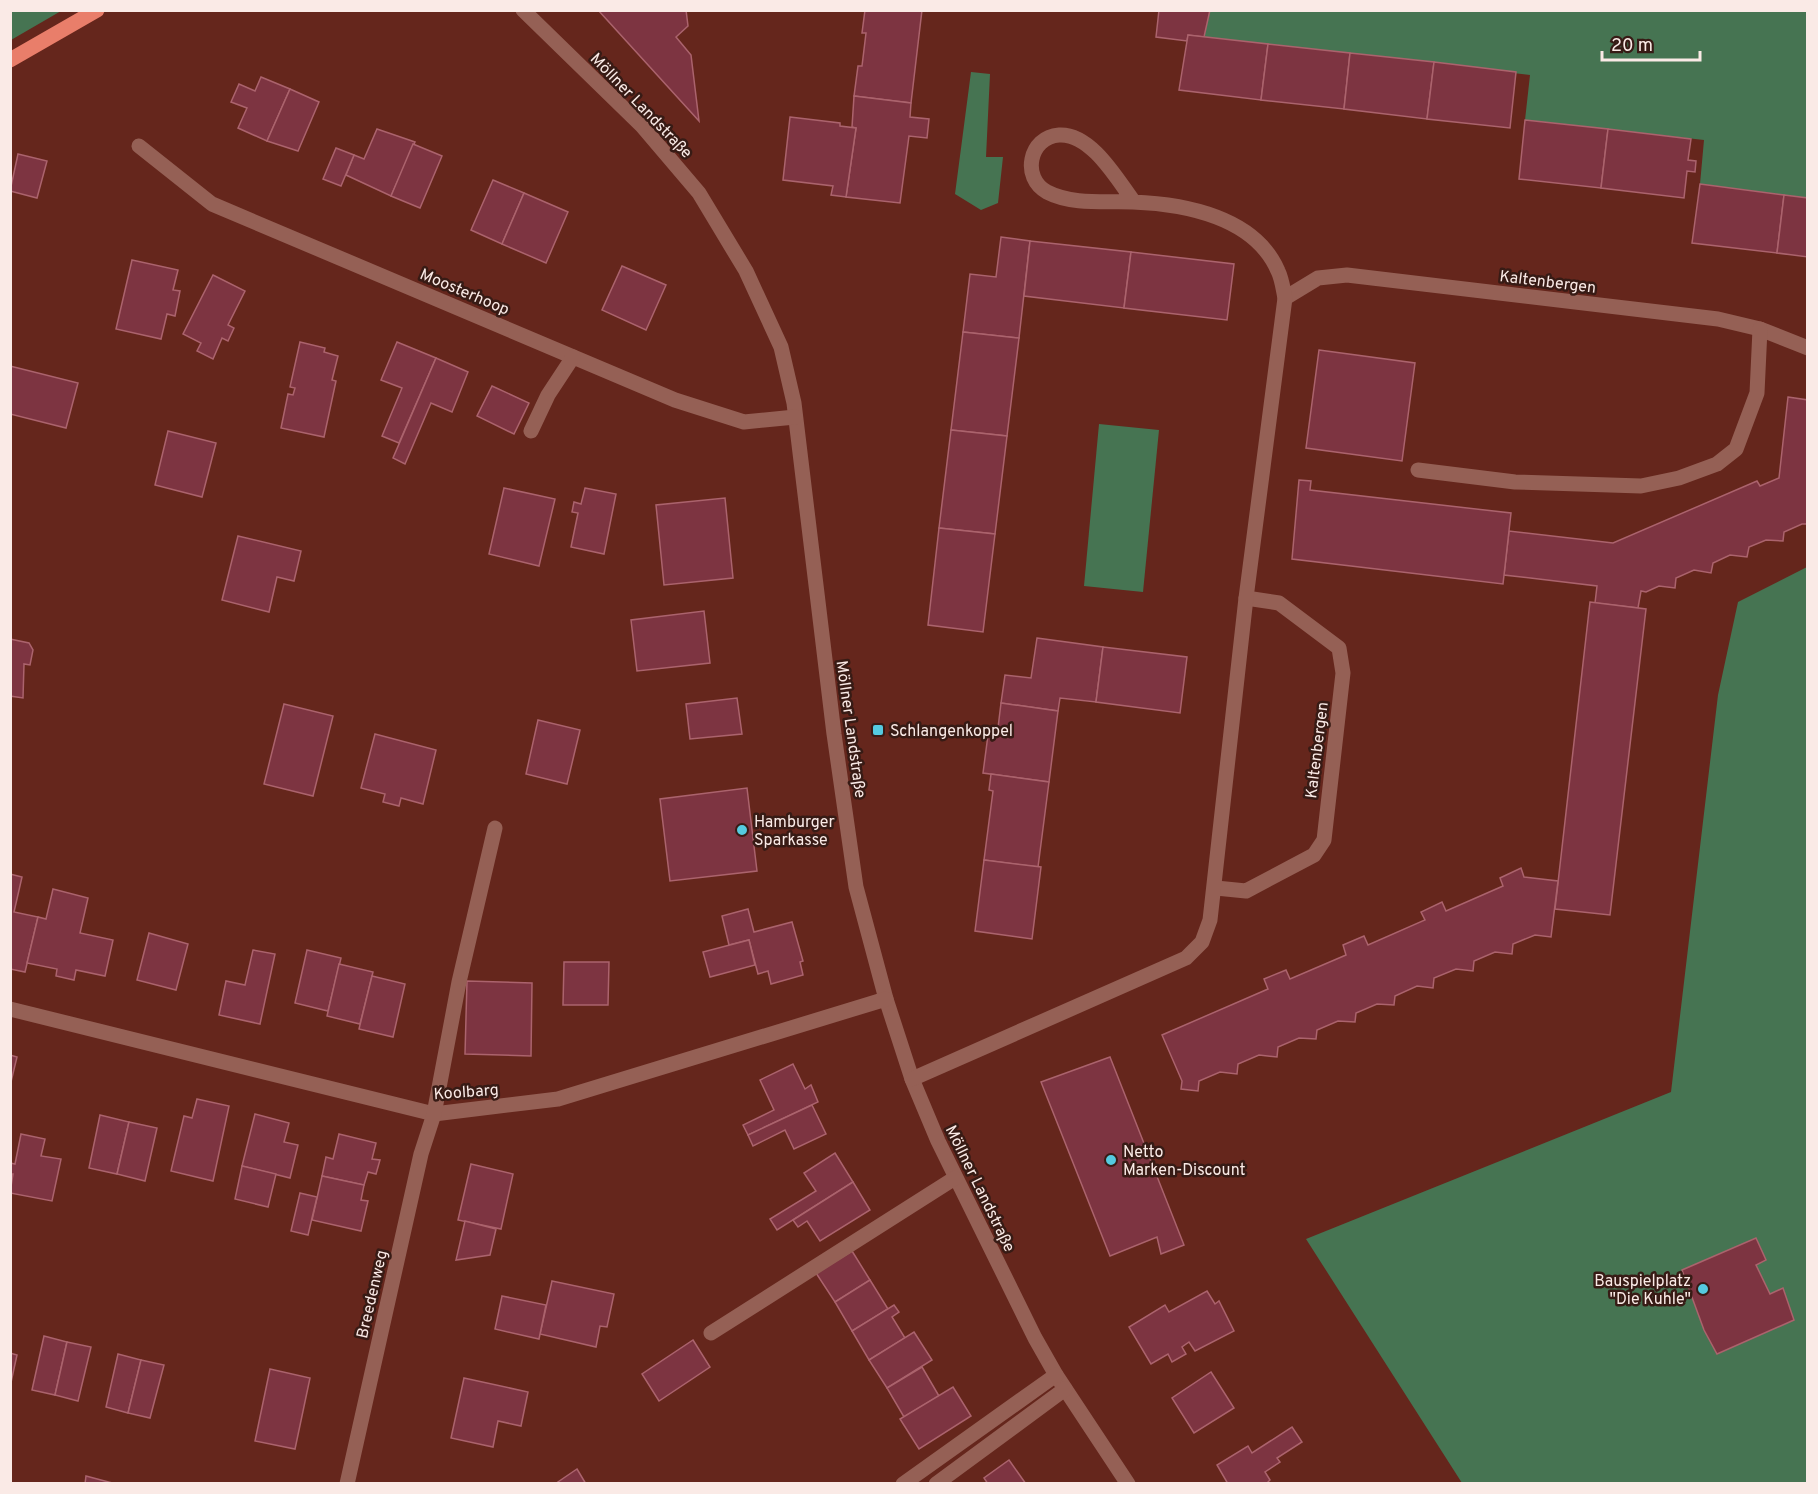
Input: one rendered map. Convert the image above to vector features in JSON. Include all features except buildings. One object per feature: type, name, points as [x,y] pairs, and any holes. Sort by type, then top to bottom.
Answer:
[{"type":"main road","points":[[10,60],[97,10]]},
{"type":"street","name":"Möllner Landstraße","points":[[523,10],[642,126],[699,193],[746,271],[781,347],[795,417],[834,734],[856,887],[886,999],[912,1079],[955,1178],[1056,1375],[1128,1484]]},
{"type":"street","points":[[912,1079],[1186,958],[1202,942],[1210,920],[1216,888],[1246,598],[1285,298],[1278,271],[1264,249],[1242,231],[1217,216],[1190,209],[1134,202],[1070,199],[1047,192],[1037,184],[1030,171],[1032,154],[1041,143],[1054,135],[1069,135],[1079,139],[1114,175],[1134,202]]},
{"type":"street","name":"Moosterhoop","points":[[139,146],[212,204],[675,400],[744,422],[795,417]]},
{"type":"street","name":"Kaltenbergen","points":[[1285,298],[1318,278],[1347,275],[1718,319],[1760,329],[1808,348]]},
{"type":"street","points":[[1418,470],[1515,482],[1641,486],[1679,478],[1717,464],[1737,449],[1757,393],[1760,329]]},
{"type":"street","points":[[531,431],[548,395],[573,357]]},
{"type":"street","name":"Kaltenbergen","points":[[1216,888],[1246,891],[1314,855],[1324,840],[1343,673],[1339,648],[1280,603],[1246,598]]},
{"type":"street","name":"Breedenweg","points":[[347,1484],[421,1154],[434,1114],[459,982],[495,828]]},
{"type":"street","name":"Koolbarg","points":[[10,1009],[434,1114],[558,1099],[886,999]]},
{"type":"street","points":[[711,1333],[955,1178]]},
{"type":"street","points":[[903,1484],[1056,1375]]},
{"type":"street","points":[[936,1484],[1065,1389]]},
{"type":"green space","points":[[12,10],[61,11],[11,40]]},
{"type":"green space","points":[[1210,10],[1807,11],[1807,198],[1700,184],[1704,140],[1525,120],[1530,75],[1204,37]]},
{"type":"green space","points":[[971,72],[990,74],[986,157],[1003,157],[998,203],[981,210],[955,194]]},
{"type":"green space","points":[[1099,424],[1159,430],[1143,592],[1084,586]]},
{"type":"green space","points":[[1807,567],[1807,1483],[1462,1483],[1306,1239],[1671,1092],[1718,695],[1738,602]]},
{"type":"place","name":"Schlangenkoppel","points":[[878,730]]},
{"type":"place","name":"Hamburger Sparkasse","points":[[742,830]]},
{"type":"place","name":"Netto Marken-Discount","points":[[1111,1160]]},
{"type":"place","name":"Bauspielplatz \"Die Kuhle\"","points":[[1703,1289]]}]
